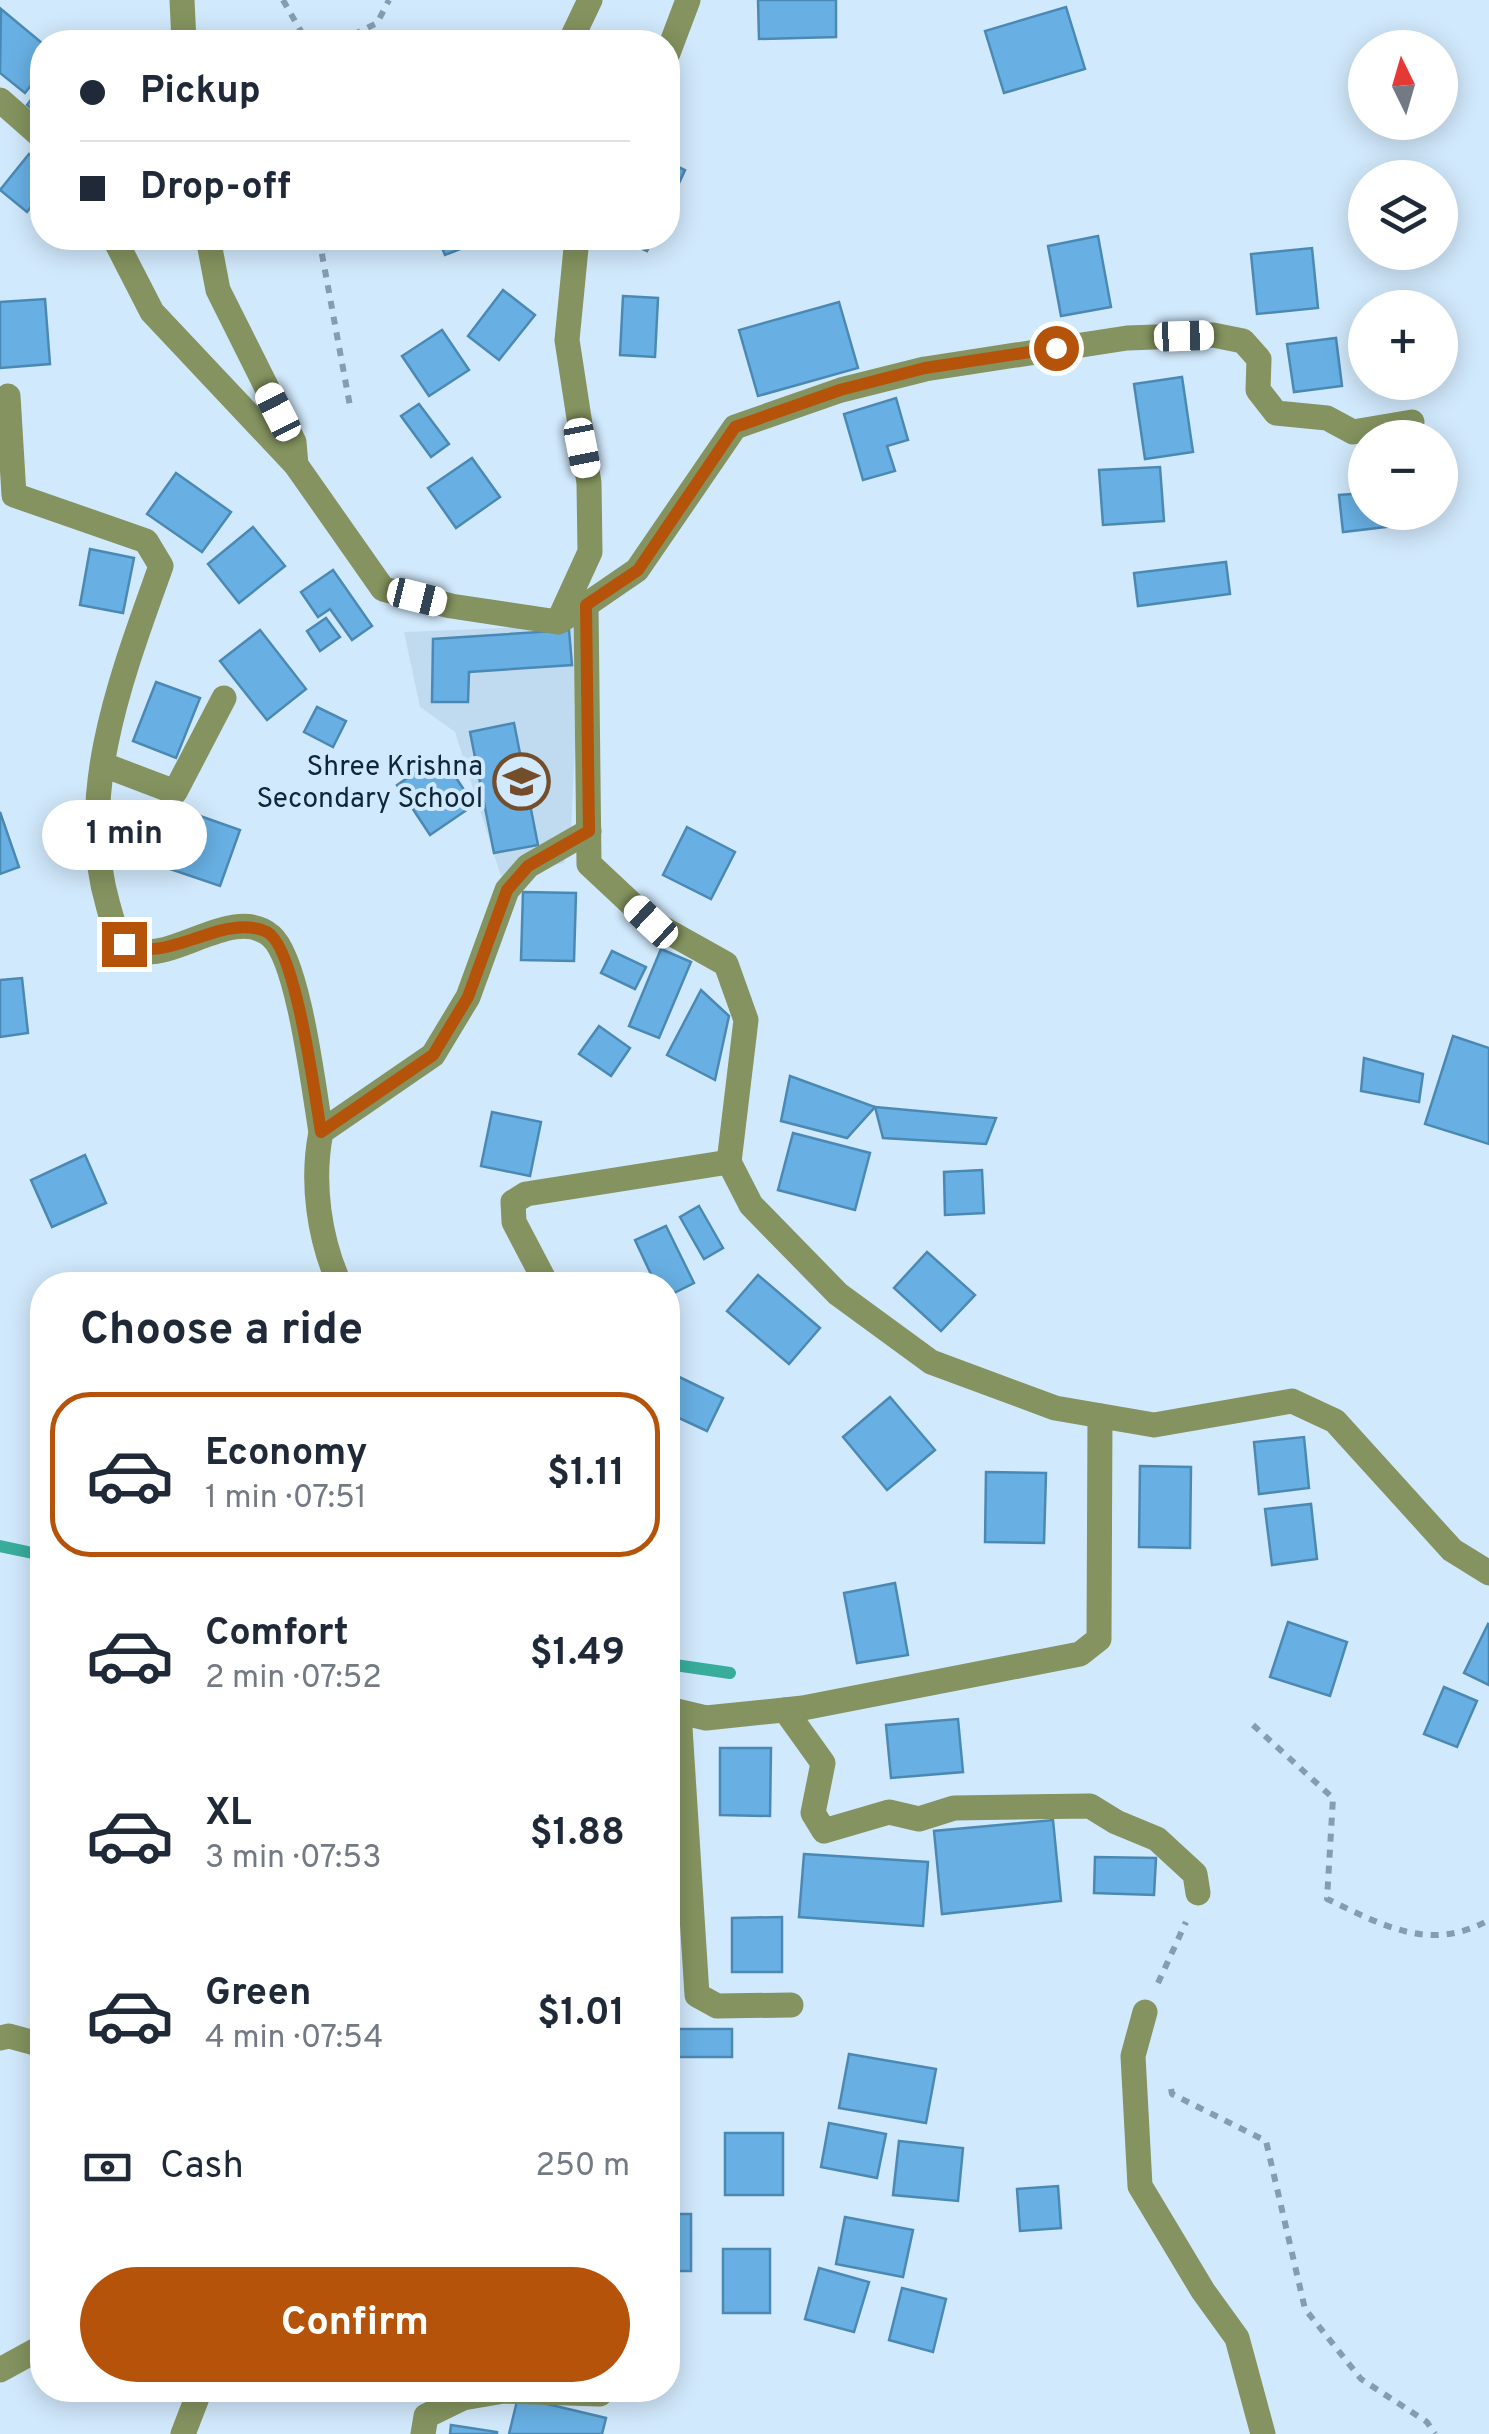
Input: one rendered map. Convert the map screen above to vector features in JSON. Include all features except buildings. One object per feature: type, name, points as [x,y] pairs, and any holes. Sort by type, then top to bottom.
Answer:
[{"type":"street","points":[[182,0],[183,30]]},
{"type":"street","points":[[576,30],[590,0]]},
{"type":"street","points":[[677,30],[688,0]]},
{"type":"street","points":[[0,100],[30,126]]},
{"type":"street","points":[[120,250],[152,312],[296,464],[383,589],[450,606],[558,622],[638,570],[735,427],[840,390],[925,368],[1127,338],[1213,335],[1243,341],[1258,360],[1258,390],[1276,413],[1326,418],[1348,429]]},
{"type":"street","points":[[210,250],[218,290],[294,442],[296,464]]},
{"type":"street","points":[[558,622],[590,552],[589,482],[567,340],[576,250]]},
{"type":"street","points":[[8,396],[14,496],[146,542],[161,566],[130,653],[106,742],[96,838],[114,928],[124,944],[142,952],[221,930],[243,928],[267,932],[281,946],[321,1132],[316,1176],[320,1219],[336,1272]]},
{"type":"street","points":[[586,605],[589,864],[651,922],[726,964],[746,1020],[729,1162],[751,1205],[838,1294],[931,1362],[1055,1408],[1154,1425],[1292,1401],[1336,1421],[1452,1550],[1489,1573]]},
{"type":"street","points":[[104,765],[175,792],[224,698]]},
{"type":"street","points":[[321,1132],[433,1055],[468,997],[507,890],[528,866],[589,831]]},
{"type":"street","points":[[540,1272],[514,1222],[512,1202],[526,1194],[729,1162]]},
{"type":"street","points":[[680,1712],[706,1718],[785,1710],[1080,1654],[1099,1640],[1100,1416]]},
{"type":"street","points":[[785,1710],[822,1763],[813,1813],[824,1830],[888,1812],[919,1819],[954,1808],[1090,1806],[1157,1839],[1195,1874],[1198,1894]]},
{"type":"street","points":[[680,1793],[697,1996],[718,2006],[791,2004]]},
{"type":"street","points":[[1145,2012],[1133,2056],[1140,2186],[1203,2292],[1237,2338],[1263,2434]]},
{"type":"street","points":[[0,2038],[9,2036],[30,2042]]},
{"type":"street","points":[[0,2370],[30,2354]]},
{"type":"street","points":[[183,2434],[195,2402]]},
{"type":"street","points":[[423,2434],[426,2416],[455,2402]]},
{"type":"path","points":[[282,0],[300,30]]},
{"type":"path","points":[[363,30],[377,23],[389,0]]},
{"type":"path","points":[[321,250],[350,406]]},
{"type":"path","points":[[1253,1725],[1332,1798],[1327,1899],[1402,1934],[1464,1934],[1489,1920]]},
{"type":"path","points":[[1145,2012],[1198,1894]]},
{"type":"path","points":[[1167,2078],[1172,2094],[1266,2141],[1305,2309],[1361,2379],[1427,2422],[1436,2434]]},
{"type":"shaded area","name":"Shree Krishna Secondary School","points":[[581,625],[571,831],[564,863],[501,876],[455,732],[420,707],[404,632]]},
{"type":"waterway","points":[[0,1546],[30,1552]]},
{"type":"waterway","points":[[680,1666],[730,1673]]},
{"type":"place","name":"Shree Krishna Secondary School","points":[[522,781]]},
{"type":"route","points":[[124,944],[142,952],[221,930],[267,932],[281,946],[290,975],[321,1132],[433,1055],[468,997],[507,890],[528,866],[589,831],[586,605],[638,570],[735,427],[840,390],[925,368],[1056,348]]}]
